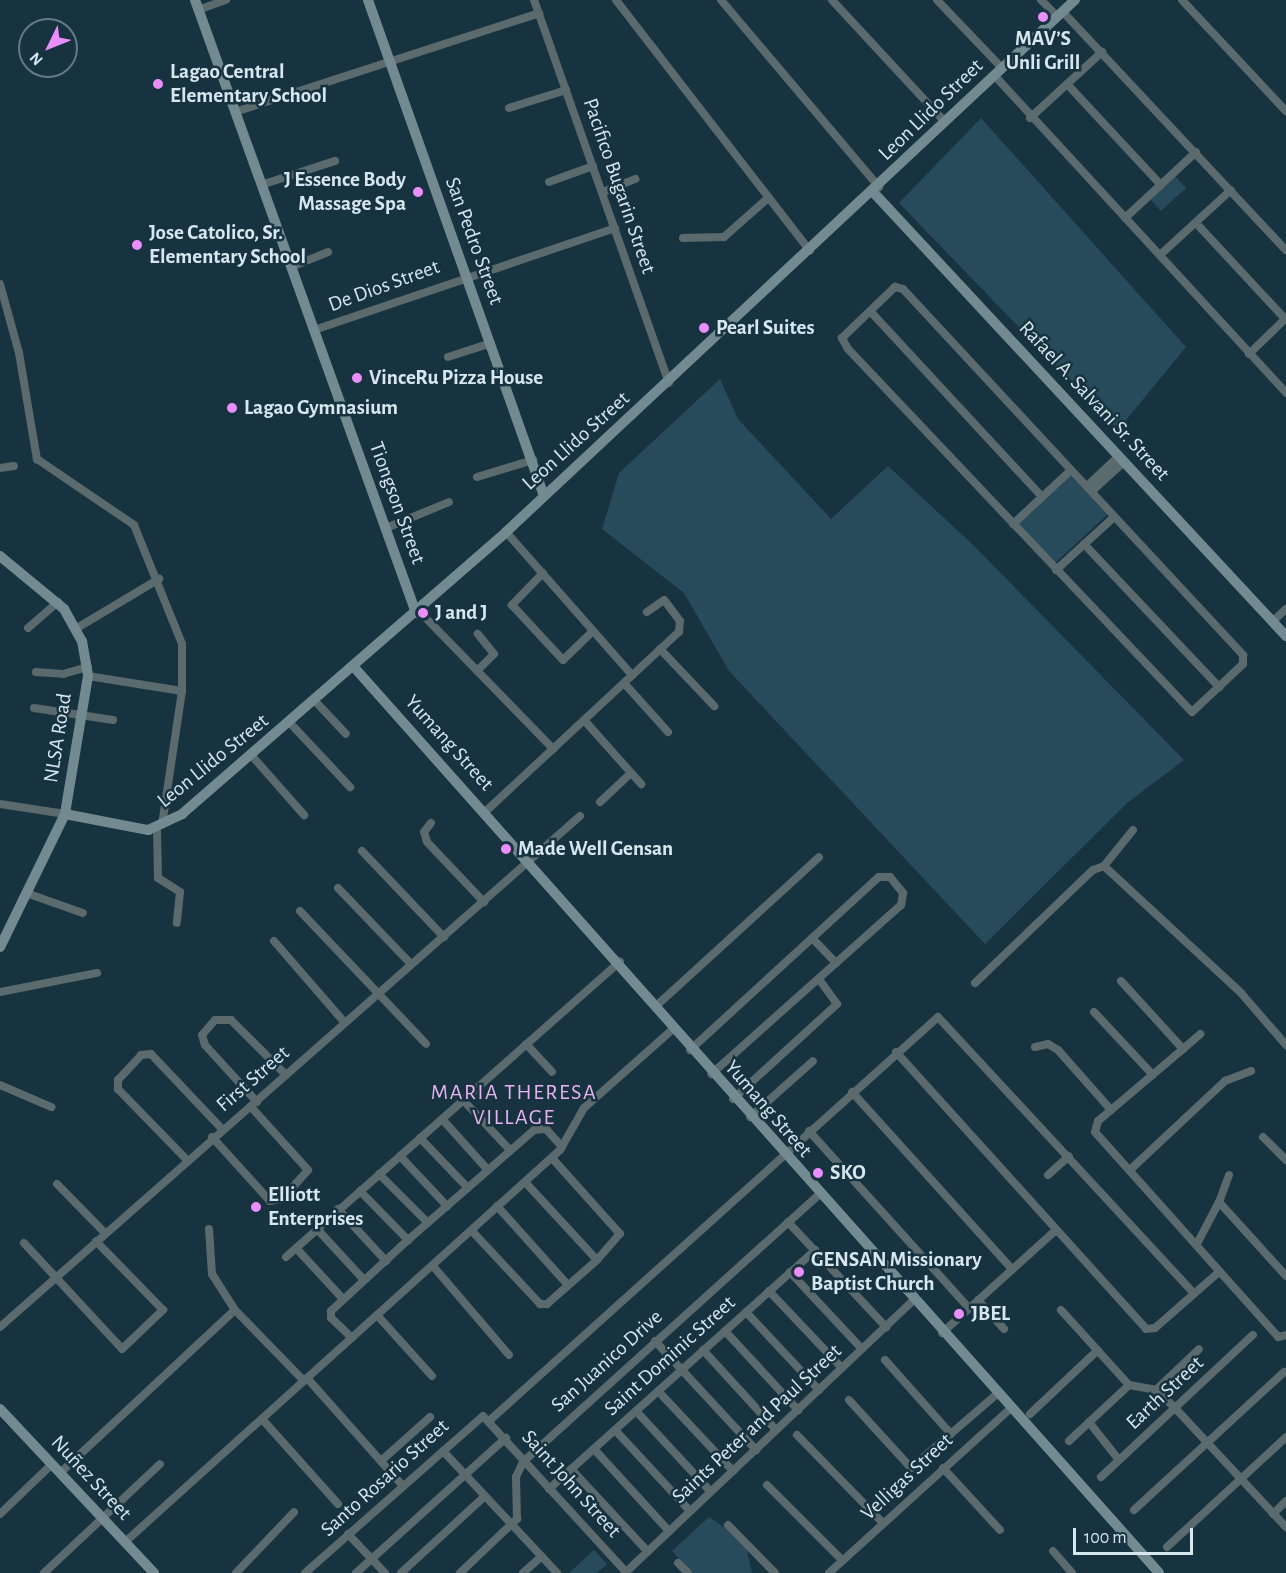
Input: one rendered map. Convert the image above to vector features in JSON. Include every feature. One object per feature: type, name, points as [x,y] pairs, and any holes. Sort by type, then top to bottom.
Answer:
[{"type":"main road","name":"San Pedro Street","points":[[368,0],[465,276],[533,459],[544,496]]},
{"type":"main road","name":"Leon Llido Street","points":[[65,814],[160,828],[252,756],[506,532],[669,383],[877,190],[945,122],[1075,0]]},
{"type":"main road","name":"Tiongson Street","points":[[197,5],[417,611]]},
{"type":"main road","name":"Rafael A. Salvani Sr. Street","points":[[877,190],[1121,459],[1286,636]]},
{"type":"main road","name":"NLSA Road","points":[[0,556],[58,602],[77,628],[88,671],[65,814],[29,894],[0,947]]},
{"type":"main road","name":"Yumang Street","points":[[353,666],[620,962],[690,1050],[818,1195],[1160,1573]]},
{"type":"main road","name":"Nuñez Street","points":[[0,1409],[154,1573]]},
{"type":"street","points":[[197,5],[226,0]]},
{"type":"street","name":"Pacifico Bugarin Street","points":[[534,0],[669,383]]},
{"type":"street","points":[[615,0],[766,199],[811,252]]},
{"type":"street","points":[[721,0],[877,190]]},
{"type":"street","points":[[832,0],[945,122]]},
{"type":"street","points":[[937,0],[998,72],[1030,118],[1160,255],[1286,393]]},
{"type":"street","points":[[1041,0],[1102,52],[1286,250]]},
{"type":"street","points":[[1182,0],[1286,111]]},
{"type":"street","points":[[235,112],[391,64],[539,13]]},
{"type":"street","points":[[1030,118],[1102,52]]},
{"type":"street","points":[[1067,84],[1161,185]]},
{"type":"street","points":[[509,108],[566,90]]},
{"type":"street","points":[[1125,218],[1196,152]]},
{"type":"street","points":[[261,185],[335,161]]},
{"type":"street","points":[[549,182],[593,166]]},
{"type":"street","points":[[603,192],[636,179]]},
{"type":"street","points":[[1160,255],[1231,190]]},
{"type":"street","points":[[683,238],[724,237],[766,199]]},
{"type":"street","points":[[1196,223],[1286,319],[1250,354]]},
{"type":"street","name":"De Dios Street","points":[[314,330],[465,276],[615,228]]},
{"type":"street","points":[[291,267],[328,252]]},
{"type":"street","points":[[0,284],[19,353],[37,459],[134,525],[159,579],[183,648],[182,691],[160,828],[158,878],[180,892],[177,922]]},
{"type":"street","points":[[895,287],[903,289],[1070,471],[1243,655],[1243,664],[1188,712],[844,344],[845,335],[895,287]]},
{"type":"street","points":[[870,311],[1042,497]]},
{"type":"street","points":[[448,357],[491,343]]},
{"type":"street","points":[[477,477],[533,459]]},
{"type":"street","points":[[1089,489],[1121,459]]},
{"type":"street","points":[[0,468],[14,466]]},
{"type":"street","points":[[1013,524],[1070,471]]},
{"type":"street","points":[[386,528],[449,502]]},
{"type":"street","points":[[1056,570],[1114,517]]},
{"type":"street","points":[[506,532],[632,675]]},
{"type":"street","points":[[1084,544],[1219,687]]},
{"type":"street","points":[[543,573],[512,605],[563,660],[592,632]]},
{"type":"street","points":[[77,628],[159,579]]},
{"type":"street","points":[[485,812],[679,632],[680,621],[664,600],[646,612]]},
{"type":"street","points":[[28,628],[58,602]]},
{"type":"street","points":[[1272,622],[1286,609]]},
{"type":"street","points":[[417,611],[554,749]]},
{"type":"street","points":[[477,671],[494,654],[478,634]]},
{"type":"street","points":[[660,649],[714,706]]},
{"type":"street","points":[[36,672],[59,674],[88,671],[182,691]]},
{"type":"street","points":[[624,683],[668,732]]},
{"type":"street","points":[[315,701],[346,734]]},
{"type":"street","points":[[34,708],[113,720]]},
{"type":"street","points":[[584,720],[641,784]]},
{"type":"street","points":[[290,723],[350,787]]},
{"type":"street","points":[[252,756],[304,815]]},
{"type":"street","points":[[600,802],[631,773]]},
{"type":"street","points":[[0,804],[65,814]]},
{"type":"street","name":"First Street","points":[[0,1327],[212,1137],[254,1104],[377,993],[532,862],[580,816]]},
{"type":"street","points":[[431,823],[424,832],[427,842],[484,902]]},
{"type":"street","points":[[975,983],[1093,870],[1104,866],[1133,830]]},
{"type":"street","points":[[362,852],[444,937]]},
{"type":"street","points":[[655,1007],[819,857]]},
{"type":"street","points":[[1104,866],[1241,993],[1286,1045]]},
{"type":"street","points":[[690,1050],[882,874],[890,877],[903,893],[901,905],[711,1074]]},
{"type":"street","points":[[338,888],[411,964]]},
{"type":"street","points":[[29,894],[83,913]]},
{"type":"street","points":[[300,911],[426,1044]]},
{"type":"street","points":[[812,938],[836,963]]},
{"type":"street","points":[[274,941],[345,1023]]},
{"type":"street","points":[[286,1257],[620,962]]},
{"type":"street","points":[[0,992],[97,973]]},
{"type":"street","points":[[733,1099],[837,1004],[819,979]]},
{"type":"street","points":[[1121,981],[1183,1049]]},
{"type":"street","points":[[1094,1012],[1153,1075]]},
{"type":"street","points":[[489,1421],[896,1052],[941,1017],[1194,1293]]},
{"type":"street","points":[[212,1137],[270,1201],[282,1199],[308,1170],[205,1045],[203,1031],[215,1020],[231,1020],[286,1075]]},
{"type":"street","points":[[125,1542],[552,1158],[562,1147],[584,1108],[673,1029]]},
{"type":"street","points":[[1200,1034],[1112,1110],[1094,1129],[1198,1242],[1220,1271],[1278,1337],[1286,1335]]},
{"type":"street","points":[[526,1044],[552,1072]]},
{"type":"street","points":[[1035,1047],[1048,1044],[1058,1050],[1112,1110]]},
{"type":"street","points":[[896,1052],[1146,1329],[1155,1329],[1220,1271]]},
{"type":"street","points":[[187,1160],[118,1089],[118,1080],[141,1055],[152,1054],[222,1129]]},
{"type":"street","points":[[750,1118],[813,1061]]},
{"type":"street","points":[[1131,1169],[1225,1081],[1251,1071]]},
{"type":"street","points":[[0,1085],[51,1107]]},
{"type":"street","points":[[852,1092],[1012,1269]]},
{"type":"street","points":[[463,1100],[510,1150]]},
{"type":"street","points":[[442,1119],[488,1170]]},
{"type":"street","points":[[352,1338],[329,1314],[343,1299],[510,1150],[542,1128],[562,1147]]},
{"type":"street","points":[[808,1131],[969,1308]]},
{"type":"street","points":[[1263,1137],[1286,1160]]},
{"type":"street","points":[[420,1138],[468,1188]]},
{"type":"street","points":[[400,1156],[447,1206]]},
{"type":"street","points":[[1048,1175],[1068,1156]]},
{"type":"street","points":[[472,1231],[540,1304],[568,1285],[597,1260],[621,1234],[552,1158]]},
{"type":"street","points":[[379,1174],[428,1223]]},
{"type":"street","points":[[1198,1242],[1219,1202],[1229,1175]]},
{"type":"street","points":[[525,1182],[597,1260]]},
{"type":"street","points":[[57,1184],[105,1233]]},
{"type":"street","points":[[360,1191],[408,1240]]},
{"type":"street","name":"San Juanico Drive","points":[[523,1462],[818,1195]]},
{"type":"street","points":[[1219,1202],[1286,1276]]},
{"type":"street","points":[[497,1206],[568,1285]]},
{"type":"street","points":[[338,1209],[386,1261]]},
{"type":"street","points":[[788,1222],[886,1326]]},
{"type":"street","points":[[209,1229],[209,1265],[235,1310],[305,1380],[403,1486]]},
{"type":"street","points":[[317,1229],[364,1280]]},
{"type":"street","points":[[942,1333],[1056,1230]]},
{"type":"street","points":[[24,1243],[59,1276],[122,1349],[163,1310],[96,1241]]},
{"type":"street","points":[[296,1248],[343,1299]]},
{"type":"street","name":"Saint Dominic Street","points":[[549,1489],[815,1250]]},
{"type":"street","points":[[433,1266],[509,1355]]},
{"type":"street","points":[[790,1272],[862,1349]]},
{"type":"street","points":[[769,1291],[842,1368]]},
{"type":"street","name":"Saints Peter and Paul Street","points":[[625,1573],[914,1300]]},
{"type":"street","points":[[978,1300],[1004,1329]]},
{"type":"street","points":[[0,1514],[56,1468],[235,1310]]},
{"type":"street","points":[[1061,1310],[1129,1384],[1156,1390],[1175,1408],[1286,1527]]},
{"type":"street","points":[[746,1312],[819,1390]]},
{"type":"street","points":[[377,1316],[432,1376]]},
{"type":"street","points":[[724,1331],[798,1410]]},
{"type":"street","name":"Earth Street","points":[[1101,1477],[1253,1335]]},
{"type":"street","points":[[655,1341],[756,1450]]},
{"type":"street","points":[[1156,1390],[1199,1349]]},
{"type":"street","points":[[703,1350],[776,1430]]},
{"type":"street","points":[[1030,1414],[1098,1350]]},
{"type":"street","points":[[885,1360],[951,1434]]},
{"type":"street","points":[[1134,1510],[1284,1372]]},
{"type":"street","points":[[1069,1441],[1129,1384]]},
{"type":"street","points":[[658,1391],[733,1471]]},
{"type":"street","points":[[849,1400],[911,1468],[997,1394]]},
{"type":"street","name":"Velligas Street","points":[[829,1573],[1010,1409]]},
{"type":"street","points":[[636,1411],[711,1492]]},
{"type":"street","points":[[381,1461],[430,1417]]},
{"type":"street","name":"Santo Rosario Street","points":[[305,1573],[481,1417],[489,1421]]},
{"type":"street","points":[[262,1419],[338,1504]]},
{"type":"street","name":"Saint John Street","points":[[489,1421],[506,1438],[523,1462],[625,1573]]},
{"type":"street","points":[[1089,1422],[1119,1460]]},
{"type":"street","points":[[615,1430],[690,1511]]},
{"type":"street","points":[[797,1435],[883,1523]]},
{"type":"street","points":[[1167,1547],[1286,1437]]},
{"type":"street","points":[[356,1573],[506,1438]]},
{"type":"street","points":[[594,1449],[669,1531]]},
{"type":"street","points":[[442,1450],[557,1573]]},
{"type":"street","points":[[460,1573],[513,1526],[518,1515],[516,1477],[523,1462]]},
{"type":"street","points":[[44,1573],[101,1516],[160,1464]]},
{"type":"street","points":[[943,1468],[1000,1530]]},
{"type":"street","points":[[572,1469],[648,1552]]},
{"type":"street","points":[[767,1485],[843,1562]]},
{"type":"street","points":[[401,1573],[485,1496]]},
{"type":"street","points":[[1273,1514],[1286,1501]]},
{"type":"street","points":[[236,1573],[294,1512]]},
{"type":"street","points":[[728,1525],[775,1573]]},
{"type":"street","points":[[348,1534],[385,1573]]},
{"type":"street","points":[[1053,1551],[1072,1573]]},
{"type":"street","points":[[523,1573],[542,1556]]},
{"type":"street","points":[[678,1563],[688,1573]]},
{"type":"shaded area","points":[[981,118],[1186,347],[1118,430],[899,203]]},
{"type":"shaded area","points":[[1175,176],[1186,188],[1161,211],[1150,199]]},
{"type":"shaded area","points":[[720,379],[738,419],[831,519],[888,466],[972,544],[1184,760],[1127,803],[985,944],[729,671],[684,593],[602,529],[619,473]]},
{"type":"shaded area","points":[[1069,474],[1107,515],[1055,563],[1017,522]]},
{"type":"shaded area","points":[[709,1517],[745,1541],[752,1573],[692,1573],[672,1551]]},
{"type":"shaded area","points":[[594,1550],[607,1564],[597,1573],[569,1573]]},
{"type":"place","name":"MAV’S Unli Grill","points":[[1043,17]]},
{"type":"place","name":"Lagao Central Elementary School","points":[[158,84]]},
{"type":"place","name":"J Essence Body Massage Spa","points":[[418,192]]},
{"type":"place","name":"Jose Catolico, Sr. Elementary School","points":[[137,245]]},
{"type":"place","name":"Pearl Suites","points":[[704,328]]},
{"type":"place","name":"VinceRu Pizza House","points":[[357,378]]},
{"type":"place","name":"Lagao Gymnasium","points":[[232,408]]},
{"type":"place","name":"J and J","points":[[423,613]]},
{"type":"place","name":"Made Well Gensan","points":[[506,849]]},
{"type":"place","name":"SKO","points":[[818,1173]]},
{"type":"place","name":"Elliott Enterprises","points":[[256,1207]]},
{"type":"place","name":"GENSAN Missionary Baptist Church","points":[[799,1272]]},
{"type":"place","name":"JBEL","points":[[959,1314]]},
{"type":"district","name":"MARIA THERESA VILLAGE","points":[[514,1104]]}]
